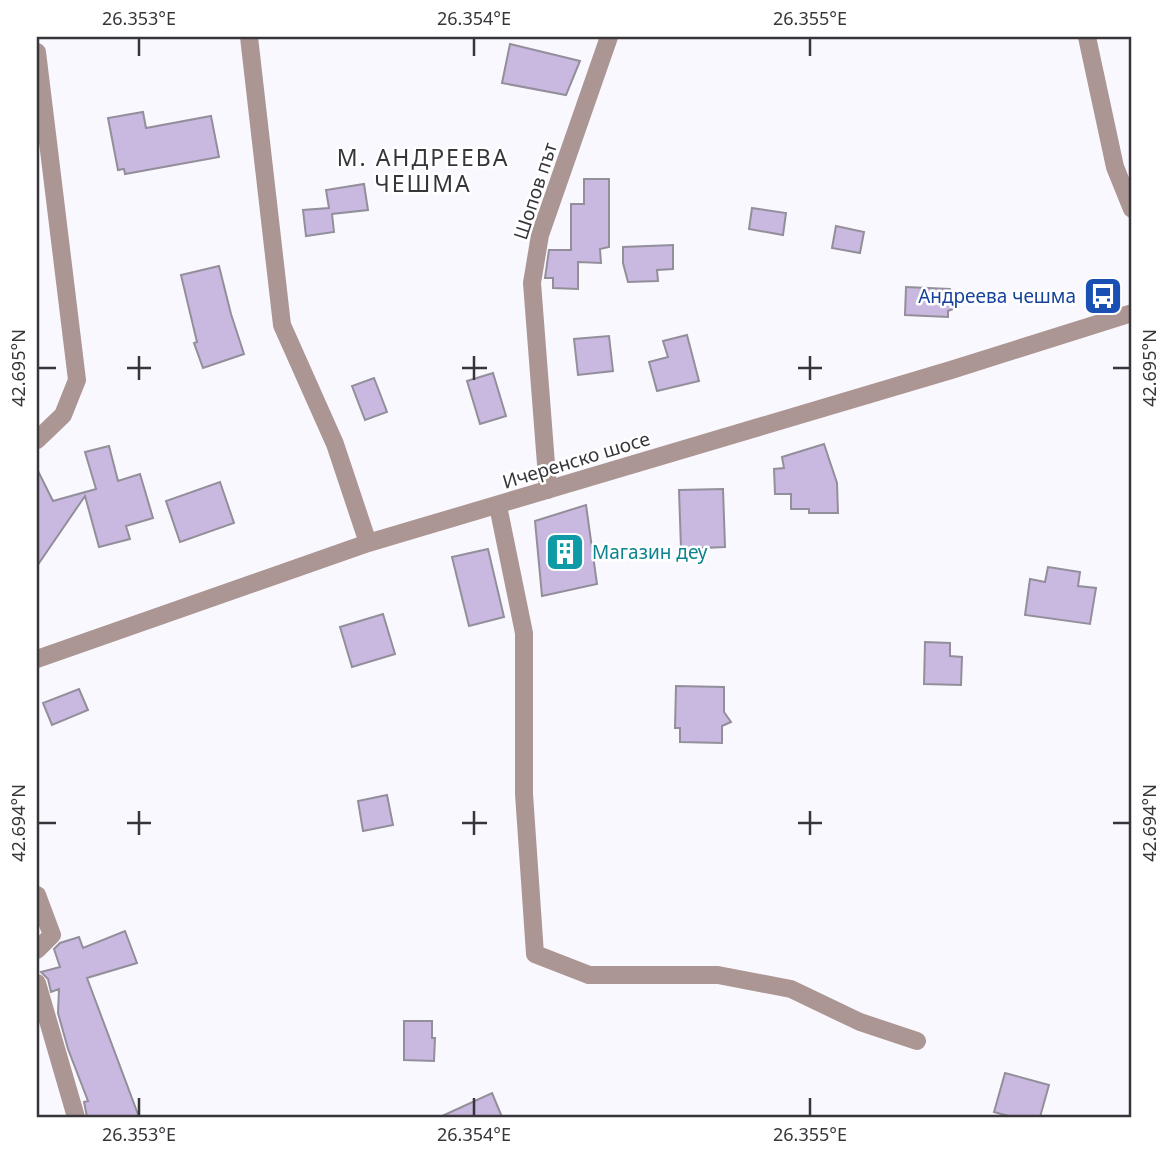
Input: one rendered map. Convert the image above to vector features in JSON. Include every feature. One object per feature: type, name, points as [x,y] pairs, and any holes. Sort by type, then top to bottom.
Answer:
[{"type":"street","points":[[249,37],[282,325],[335,444],[368,543]]},
{"type":"street","name":"Шопов път","points":[[548,490],[532,283],[540,234],[609,37]]},
{"type":"street","points":[[1087,37],[1115,167],[1132,209]]},
{"type":"street","points":[[37,52],[77,380],[63,415],[37,440]]},
{"type":"street","name":"Ичеренско шосе","points":[[37,659],[368,543],[951,370],[1132,313]]},
{"type":"street","points":[[498,506],[524,633],[524,793],[535,954],[589,975],[718,975],[792,989],[860,1022],[917,1041]]},
{"type":"street","points":[[37,895],[52,935],[37,950]]},
{"type":"street","points":[[37,983],[76,1117]]},
{"type":"building","points":[[510,44],[580,61],[566,95],[502,83]]},
{"type":"building","points":[[143,112],[146,128],[211,116],[219,157],[125,174],[124,169],[118,170],[108,118]]},
{"type":"building","points":[[584,179],[609,179],[609,247],[600,249],[601,263],[578,262],[578,289],[553,288],[553,278],[545,278],[549,250],[571,250],[571,204],[584,204]]},
{"type":"building","points":[[364,184],[368,210],[332,214],[334,232],[306,236],[303,210],[329,208],[326,190]]},
{"type":"building","points":[[752,208],[786,213],[783,235],[749,229]]},
{"type":"building","points":[[836,226],[864,232],[860,253],[832,248]]},
{"type":"building","points":[[673,245],[673,269],[657,270],[658,281],[628,282],[623,263],[623,247]]},
{"type":"building","points":[[219,266],[244,354],[203,368],[194,343],[197,342],[181,275]]},
{"type":"building","points":[[906,287],[950,289],[958,307],[948,311],[948,317],[905,315]]},
{"type":"building","points":[[687,335],[699,381],[657,391],[649,362],[668,357],[663,341]]},
{"type":"building","points":[[609,336],[613,371],[578,375],[574,339]]},
{"type":"building","points":[[493,373],[506,416],[480,424],[467,381]]},
{"type":"building","points":[[374,378],[387,412],[365,420],[352,386]]},
{"type":"building","points":[[824,444],[837,483],[838,513],[809,513],[809,509],[791,509],[791,494],[775,494],[774,469],[784,468],[782,457]]},
{"type":"building","points":[[109,446],[118,481],[140,474],[153,518],[126,526],[130,539],[99,547],[85,496],[37,566],[37,469],[53,501],[96,489],[85,452]]},
{"type":"building","points":[[220,482],[234,523],[180,542],[166,501]]},
{"type":"building","points":[[723,489],[725,547],[681,549],[679,490]]},
{"type":"building","name":"Магазин деу","points":[[586,505],[597,584],[542,596],[535,521]]},
{"type":"building","points":[[488,549],[504,617],[469,626],[452,557]]},
{"type":"building","points":[[1048,567],[1080,572],[1078,586],[1096,588],[1090,624],[1025,615],[1030,579],[1045,582]]},
{"type":"building","points":[[383,614],[395,654],[352,667],[340,627]]},
{"type":"building","points":[[925,642],[950,643],[950,656],[962,657],[961,685],[924,684]]},
{"type":"building","points":[[676,686],[724,687],[724,712],[731,722],[722,726],[722,743],[680,742],[680,728],[675,728]]},
{"type":"building","points":[[79,689],[88,710],[52,725],[43,703]]},
{"type":"building","points":[[387,795],[393,825],[363,831],[358,801]]},
{"type":"building","points":[[125,931],[137,963],[87,978],[139,1117],[87,1117],[84,1102],[88,1101],[68,1049],[58,1013],[59,989],[51,992],[48,979],[41,972],[60,967],[54,949],[60,943],[79,937],[83,948]]},
{"type":"building","points":[[404,1021],[432,1021],[432,1038],[435,1038],[434,1061],[404,1060]]},
{"type":"building","points":[[1005,1073],[1049,1085],[1040,1117],[1012,1117],[994,1112]]},
{"type":"building","points":[[492,1093],[502,1117],[440,1117]]},
{"type":"place","name":"Андреева чешма","points":[[1103,296]]},
{"type":"place","name":"Магазин деу","points":[[565,552]]},
{"type":"district","name":"М. АНДРЕЕВА ЧЕШМА","points":[[423,170]]}]
